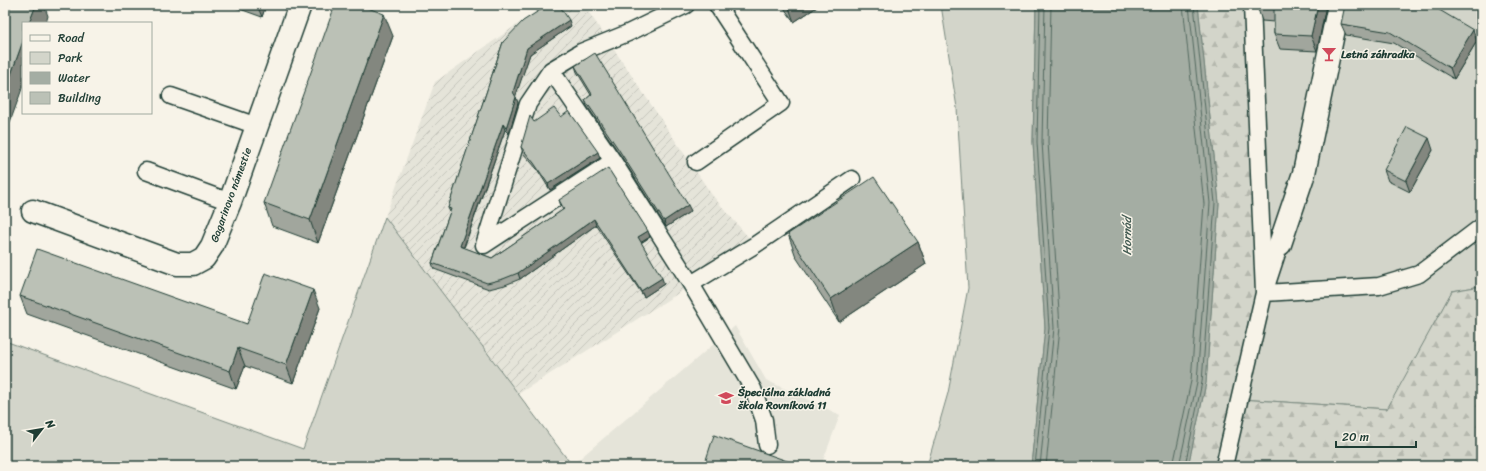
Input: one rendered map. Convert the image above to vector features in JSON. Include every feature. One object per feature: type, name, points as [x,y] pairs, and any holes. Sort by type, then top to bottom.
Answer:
[{"type":"street","name":"Gagarinovo námestie","points":[[33,211],[177,264],[193,264],[204,258],[212,246],[230,202],[300,5]]},
{"type":"street","points":[[1280,244],[1304,173],[1339,5]]},
{"type":"lane","points":[[613,161],[484,245],[528,104],[551,70],[581,52],[628,33],[686,5]]},
{"type":"lane","points":[[696,162],[781,103],[717,5]]},
{"type":"lane","points":[[1252,5],[1264,293]]},
{"type":"lane","points":[[551,70],[613,161],[691,284],[753,389],[764,420],[767,445]]},
{"type":"lane","points":[[171,96],[256,126]]},
{"type":"lane","points":[[146,172],[230,202]]},
{"type":"lane","points":[[691,284],[755,245],[852,178]]},
{"type":"lane","points":[[1264,293],[1379,286],[1418,274],[1481,227]]},
{"type":"lane","points":[[1224,466],[1264,293],[1280,244]]},
{"type":"shaded area","points":[[545,5],[584,5],[712,195],[755,245],[518,394],[385,217],[435,82]]},
{"type":"shaded area","name":"Špeciálna základná škola Rovníková 11","points":[[735,326],[766,380],[840,415],[821,466],[571,466]]},
{"type":"green space","points":[[941,5],[1036,5],[1033,142],[1045,328],[1031,466],[927,466],[948,393],[968,288],[957,108]]},
{"type":"green space","points":[[1198,5],[1252,5],[1264,293],[1240,399],[1387,409],[1452,291],[1481,286],[1481,466],[1188,466],[1206,383],[1219,203]]},
{"type":"green space","points":[[1252,5],[1481,5],[1481,286],[1452,291],[1388,409],[1240,399]]},
{"type":"green space","points":[[385,217],[571,466],[5,466],[5,341],[303,449]]},
{"type":"water","name":"Hornád","points":[[1036,5],[1198,5],[1219,203],[1206,383],[1188,466],[1031,466],[1045,328],[1033,142]]},
{"type":"building","points":[[5,5],[36,5],[29,22],[22,22],[22,44],[5,91]]},
{"type":"building","points":[[335,5],[360,5],[384,14],[310,220],[264,203]]},
{"type":"building","points":[[548,5],[559,5],[569,20],[527,48],[513,92],[516,97],[506,128],[503,124],[460,246],[492,258],[564,209],[559,200],[608,168],[648,231],[638,237],[662,278],[641,291],[594,219],[518,273],[503,279],[487,283],[432,263],[451,209],[448,208],[503,42],[523,21]]},
{"type":"building","points":[[1257,5],[1318,5],[1311,36],[1274,34],[1274,7]]},
{"type":"building","points":[[1345,5],[1431,5],[1473,30],[1450,68],[1390,32],[1341,24]]},
{"type":"building","points":[[595,53],[688,205],[664,221],[585,100],[592,94],[575,66]]},
{"type":"building","points":[[554,108],[561,117],[569,111],[598,152],[548,184],[521,147],[530,116],[534,122]]},
{"type":"building","points":[[1407,127],[1429,138],[1406,181],[1384,170]]},
{"type":"building","points":[[874,177],[918,242],[831,299],[788,234]]},
{"type":"building","points":[[37,249],[247,324],[265,273],[313,290],[286,365],[238,348],[230,371],[20,296]]},
{"type":"building","points":[[714,435],[801,466],[704,466]]},
{"type":"place","name":"Letná záhradka","points":[[1329,54]]},
{"type":"place","name":"Špeciálna základná škola Rovníková 11","points":[[726,398]]}]
